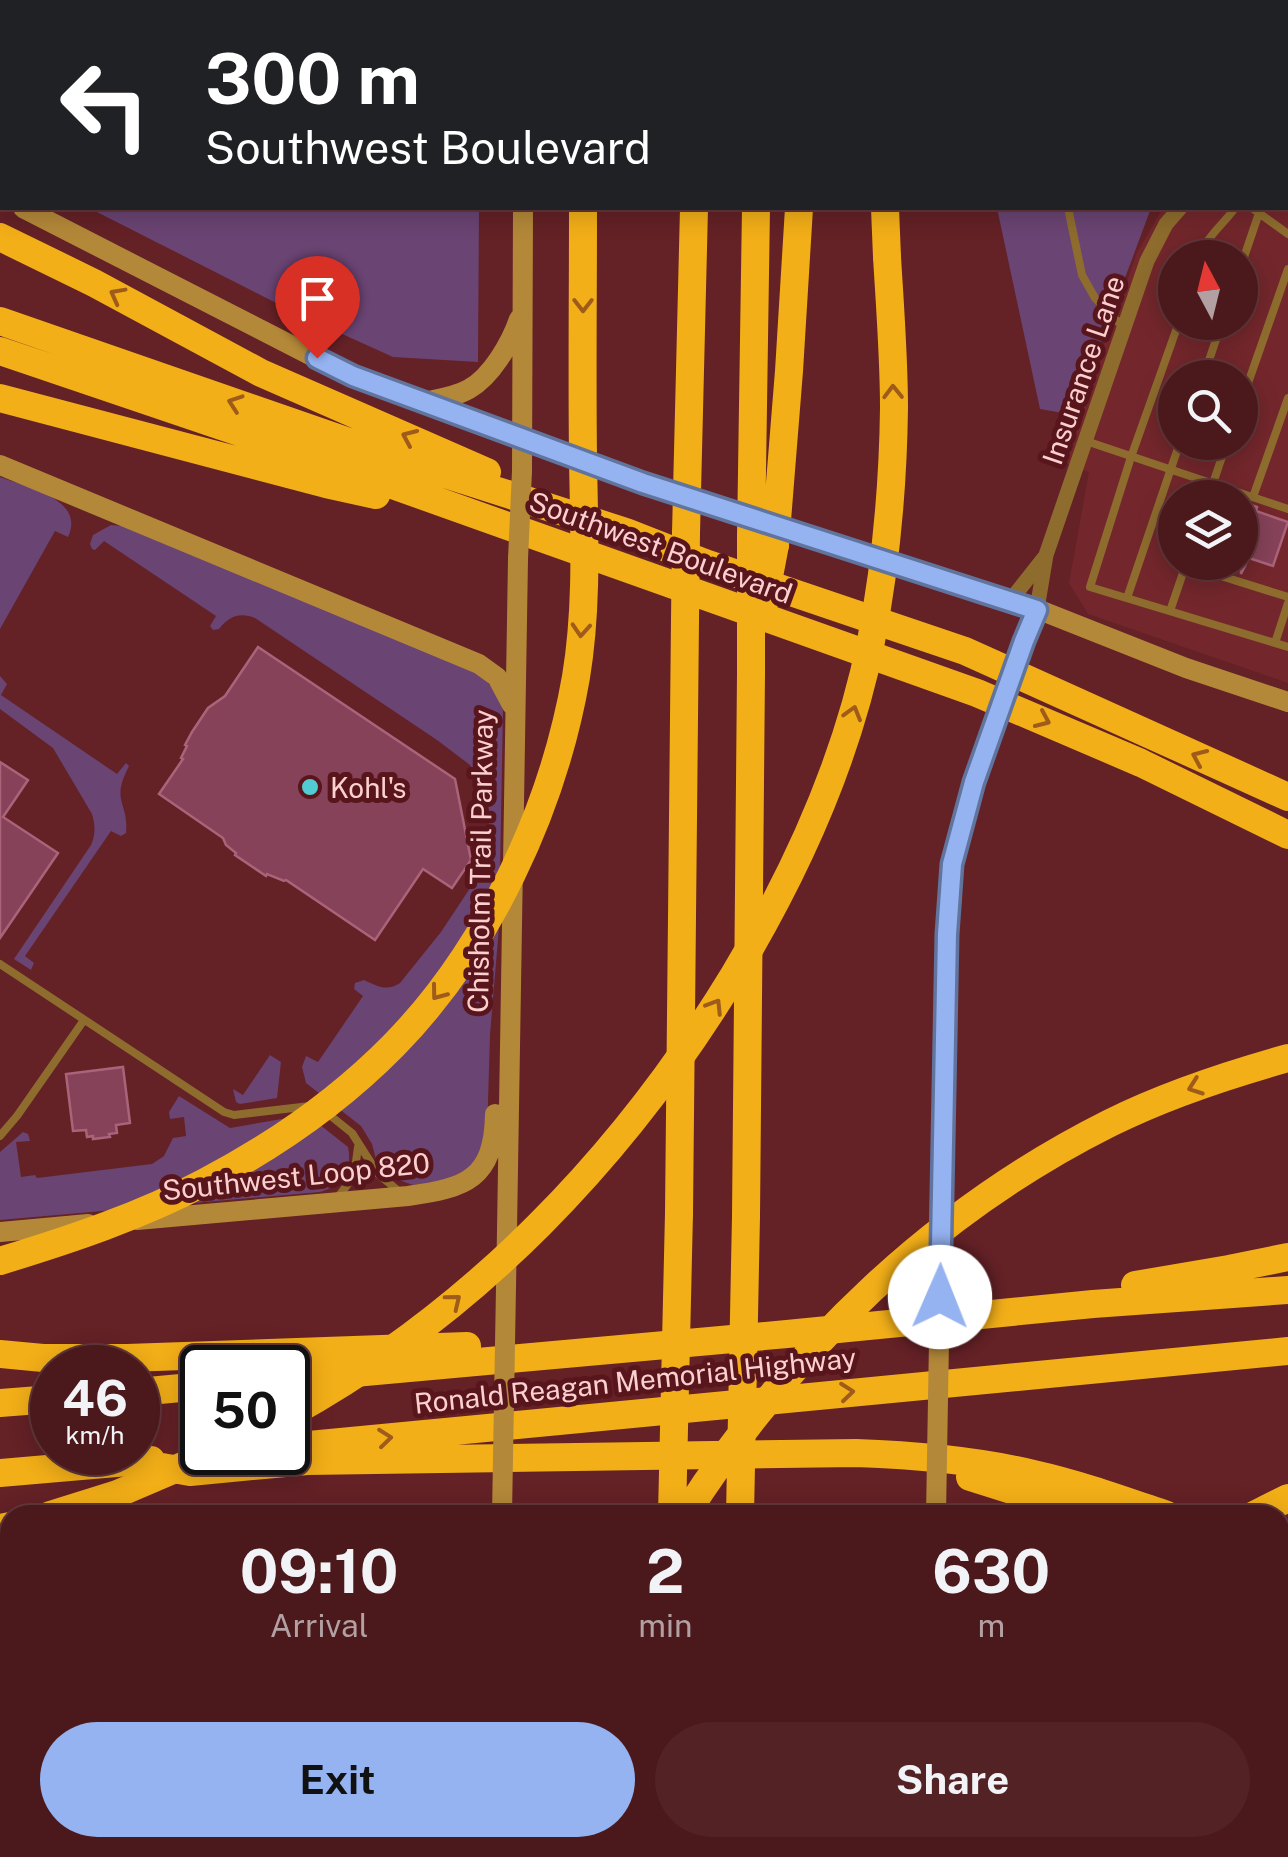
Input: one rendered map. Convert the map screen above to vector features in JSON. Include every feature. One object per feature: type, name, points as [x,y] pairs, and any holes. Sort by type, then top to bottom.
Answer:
[{"type":"highway","points":[[0,1261],[167,1201],[241,1162],[312,1115],[369,1069],[417,1020],[457,967],[507,883],[548,784],[568,711],[579,649],[583,543],[583,210]]},
{"type":"highway","points":[[672,1505],[692,210]]},
{"type":"highway","points":[[756,210],[775,538]]},
{"type":"highway","points":[[740,1505],[750,673],[775,538],[800,210]]},
{"type":"highway","points":[[310,1401],[436,1316],[566,1199],[637,1117],[684,1054],[793,870],[844,742],[877,604],[888,520],[894,407],[885,210]]},
{"type":"highway","points":[[0,236],[261,373],[626,532]]},
{"type":"highway","name":"Southwest Boulevard","points":[[0,321],[965,651],[1288,797]]},
{"type":"highway","name":"Southwest Boulevard","points":[[0,352],[307,455],[1025,712],[1288,835]]},
{"type":"highway","points":[[0,398],[326,484],[490,521]]},
{"type":"highway","points":[[692,1505],[780,1384],[846,1314],[927,1240],[1015,1178],[1111,1122],[1199,1086],[1288,1058]]},
{"type":"highway","points":[[1093,1304],[1126,1286],[1229,1270],[1288,1256]]},
{"type":"highway","name":"Ronald Reagan Memorial Highway","points":[[310,1377],[1093,1304],[1288,1290]]},
{"type":"highway","points":[[0,1354],[126,1358],[517,1344],[556,1356]]},
{"type":"highway","name":"Ronald Reagan Memorial Highway","points":[[310,1445],[1288,1351]]},
{"type":"highway","points":[[0,1404],[30,1401]]},
{"type":"highway","points":[[160,1467],[190,1472],[307,1461],[856,1453],[997,1466],[1081,1486],[1138,1505]]},
{"type":"highway","points":[[856,1453],[966,1476],[1056,1505]]},
{"type":"highway","points":[[82,1505],[180,1467]]},
{"type":"highway","points":[[0,1472],[30,1470]]},
{"type":"main road","name":"Southwest Boulevard","points":[[27,210],[353,376],[643,483],[775,538],[1010,601],[1288,702]]},
{"type":"main road","name":"Chisholm Trail Parkway","points":[[502,1505],[523,439],[523,210]]},
{"type":"main road","points":[[423,402],[455,396],[473,387],[502,356],[523,308]]},
{"type":"main road","points":[[0,466],[479,664],[497,677],[515,715]]},
{"type":"main road","points":[[936,1505],[948,893],[962,825],[1037,610]]},
{"type":"main road","name":"Southwest Loop 820","points":[[0,1232],[330,1204],[450,1188],[467,1182],[482,1169],[490,1154],[496,1097],[509,1064]]},
{"type":"street","name":"Insurance Lane","points":[[1037,610],[1046,555],[1147,262],[1166,224],[1178,210]]},
{"type":"street","name":"Insurance Lane","points":[[1010,601],[1046,555]]},
{"type":"lane","points":[[1068,210],[1082,276],[1095,298],[1124,328]]},
{"type":"lane","points":[[1208,240],[1235,210]]},
{"type":"lane","points":[[1248,240],[1256,210],[1288,234]]},
{"type":"lane","points":[[1256,360],[1288,270]]},
{"type":"lane","points":[[1173,340],[1090,588],[1288,647]]},
{"type":"lane","points":[[1258,483],[1288,398]]},
{"type":"lane","points":[[1086,441],[1200,480]]},
{"type":"lane","points":[[1127,598],[1174,460]]},
{"type":"lane","points":[[1258,499],[1288,509]]},
{"type":"lane","points":[[1170,612],[1181,580]]},
{"type":"lane","points":[[1231,580],[1288,600],[1275,643]]},
{"type":"lane","points":[[0,964],[224,1112],[241,1114],[308,1105],[325,1112],[352,1133],[378,1174],[408,1196]]},
{"type":"lane","points":[[0,1136],[84,1020]]},
{"type":"lane","points":[[330,1204],[354,1176],[358,1142]]},
{"type":"shaded area","points":[[93,210],[479,210],[478,362],[393,357],[298,314]]},
{"type":"shaded area","points":[[997,210],[1150,210],[1074,415],[1040,409]]},
{"type":"shaded area","points":[[1162,210],[1288,210],[1288,683],[1088,614],[1069,583],[1089,472],[1062,462],[1137,253]]},
{"type":"shaded area","points":[[0,477],[50,496],[69,513],[71,524],[68,537],[55,531],[0,629]]},
{"type":"shaded area","points":[[111,525],[123,526],[480,671],[501,701],[499,927],[487,1136],[473,1166],[443,1182],[413,1185],[393,1178],[377,1163],[361,1126],[306,1083],[302,1067],[306,1056],[318,1062],[363,996],[354,989],[355,983],[364,980],[386,988],[400,983],[441,932],[488,861],[489,816],[484,789],[470,765],[437,740],[255,618],[235,616],[213,630],[210,626],[216,616],[104,541],[92,549],[93,535]]},
{"type":"shaded area","points":[[0,676],[7,684],[1,695],[117,774],[126,763],[129,766],[120,795],[126,833],[121,836],[111,831],[25,956],[34,963],[31,970],[14,959],[91,845],[94,825],[92,814],[53,748],[0,709]]},
{"type":"shaded area","points":[[270,1055],[281,1062],[277,1098],[236,1102],[233,1089],[243,1095]]},
{"type":"shaded area","points":[[179,1096],[230,1128],[293,1117],[319,1124],[348,1147],[347,1169],[339,1181],[320,1192],[0,1220],[0,1152],[23,1132],[30,1141],[16,1142],[21,1177],[152,1164],[164,1156],[173,1138],[186,1136],[184,1117],[170,1119],[169,1112]]},
{"type":"building","points":[[1258,512],[1288,522],[1273,566],[1258,561]]},
{"type":"building","name":"Kohl's","points":[[258,647],[455,779],[471,860],[452,888],[423,869],[375,940],[286,880],[266,876],[235,855],[223,838],[159,794],[183,759],[185,745],[208,708],[225,696]]},
{"type":"building","points":[[0,762],[28,780],[3,817],[58,853],[0,938]]},
{"type":"building","points":[[123,1067],[130,1123],[116,1125],[117,1133],[109,1134],[110,1137],[93,1139],[87,1137],[86,1130],[73,1131],[66,1074]]},
{"type":"place","name":"Kohl's","points":[[310,787]]},
{"type":"route","points":[[317,358],[353,376],[643,483],[1037,610],[974,782],[952,864],[948,893],[940,1297]]}]
